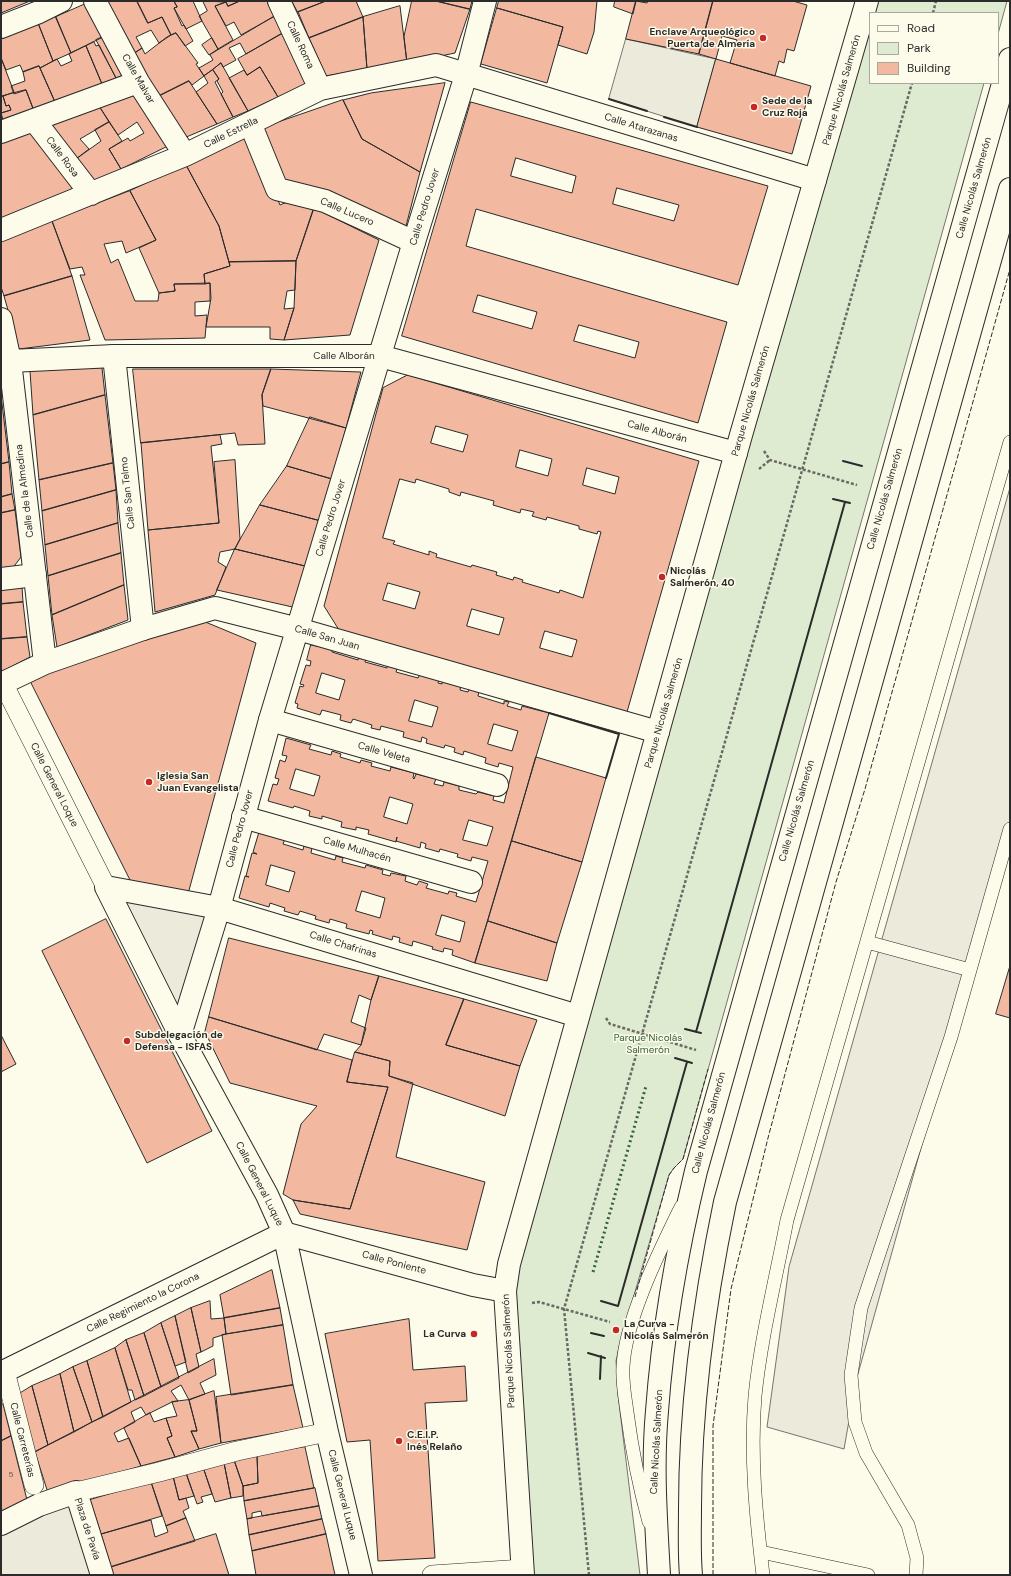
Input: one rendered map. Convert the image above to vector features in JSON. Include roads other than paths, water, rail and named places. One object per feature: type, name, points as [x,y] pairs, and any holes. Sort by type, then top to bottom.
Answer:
[{"type":"main road","points":[[1,27],[37,7],[61,1]]},
{"type":"main road","name":"Calle Malvar","points":[[95,1],[138,82],[185,155]]},
{"type":"main road","name":"Calle Roma","points":[[279,1],[320,89]]},
{"type":"main road","name":"Calle Pedro Jover","points":[[180,1035],[219,908],[270,720],[466,75],[485,1]]},
{"type":"main road","name":"Parque Nicolás Salmerón","points":[[523,1572],[505,1299],[509,1264],[736,453],[867,1]]},
{"type":"main road","name":"Calle Nicolás Salmerón","points":[[658,1565],[654,1498],[656,1412],[671,1294],[694,1180],[1010,59]]},
{"type":"main road","name":"Calle Estrella","points":[[1,230],[185,155],[320,89],[436,65],[466,75]]},
{"type":"main road","name":"Calle Atarazanas","points":[[466,75],[815,180]]},
{"type":"main road","points":[[1,132],[138,82]]},
{"type":"main road","name":"Calle Rosa","points":[[34,120],[91,194]]},
{"type":"main road","name":"Calle Lucero","points":[[250,123],[277,188],[325,201],[414,242]]},
{"type":"main road","points":[[691,1575],[690,1486],[692,1414],[705,1310],[725,1202],[1010,189]]},
{"type":"main road","name":"Calle de la Almedina","points":[[1,319],[5,362],[35,575],[44,663]]},
{"type":"main road","name":"Calle Alborán","points":[[5,362],[114,356],[380,356],[736,453]]},
{"type":"main road","name":"Calle San Telmo","points":[[114,356],[143,629]]},
{"type":"main road","points":[[1,579],[35,575]]},
{"type":"main road","name":"Calle San Juan","points":[[2,683],[44,663],[143,629],[215,608],[298,629],[658,732]]},
{"type":"main road","name":"Calle Veleta","points":[[270,720],[497,785]]},
{"type":"main road","name":"Calle Mulhacén","points":[[243,818],[471,882]]},
{"type":"main road","name":"Calle Chafrinas","points":[[106,887],[219,908],[578,1016]]},
{"type":"main road","name":"Calle General Luque","points":[[106,887],[180,1035],[267,1195],[284,1233],[327,1432],[361,1575]]},
{"type":"main road","name":"Calle Poniente","points":[[284,1233],[473,1284],[505,1299]]},
{"type":"main road","name":"Calle Regimiento la Corona","points":[[3,1372],[284,1233]]},
{"type":"main road","name":"Plaza de Pavía","points":[[1,1524],[36,1496],[76,1492],[102,1575]]},
{"type":"street","name":"Calle General Loque","points":[[2,683],[106,887]]},
{"type":"street","name":"Calle Carreterías","points":[[3,1372],[36,1496]]},
{"type":"street","points":[[76,1492],[237,1451],[327,1432]]},
{"type":"street","points":[[432,1575],[523,1572]]},
{"type":"lane","points":[[868,1575],[763,1566],[754,1450],[755,1396],[766,1326],[787,1220],[1010,442]]},
{"type":"lane","points":[[916,1575],[918,1558],[908,1525],[866,1453],[855,1422],[850,1375],[861,1308],[951,1037],[1010,829]]},
{"type":"lane","points":[[867,942],[970,970]]},
{"type":"lane","points":[[658,1565],[639,1484],[630,1434],[623,1367],[629,1333],[640,1301],[665,1241],[694,1180]]},
{"type":"place","name":"Enclave Arqueológico Puerta de Almería","points":[[763,38]]},
{"type":"place","name":"Sede de la Cruz Roja","points":[[754,107]]},
{"type":"place","name":"Nicolás Salmerón, 40","points":[[662,577]]},
{"type":"place","name":"Iglesia San Juan Evangelista","points":[[149,782]]},
{"type":"place","name":"Subdelegación de Defensa - ISFAS","points":[[127,1041]]},
{"type":"place","name":"La Curva - Nicolás Salmerón","points":[[616,1330]]},
{"type":"place","name":"La Curva","points":[[474,1334]]},
{"type":"place","name":"C.E.I.P. Inés Relaño","points":[[399,1441]]}]
